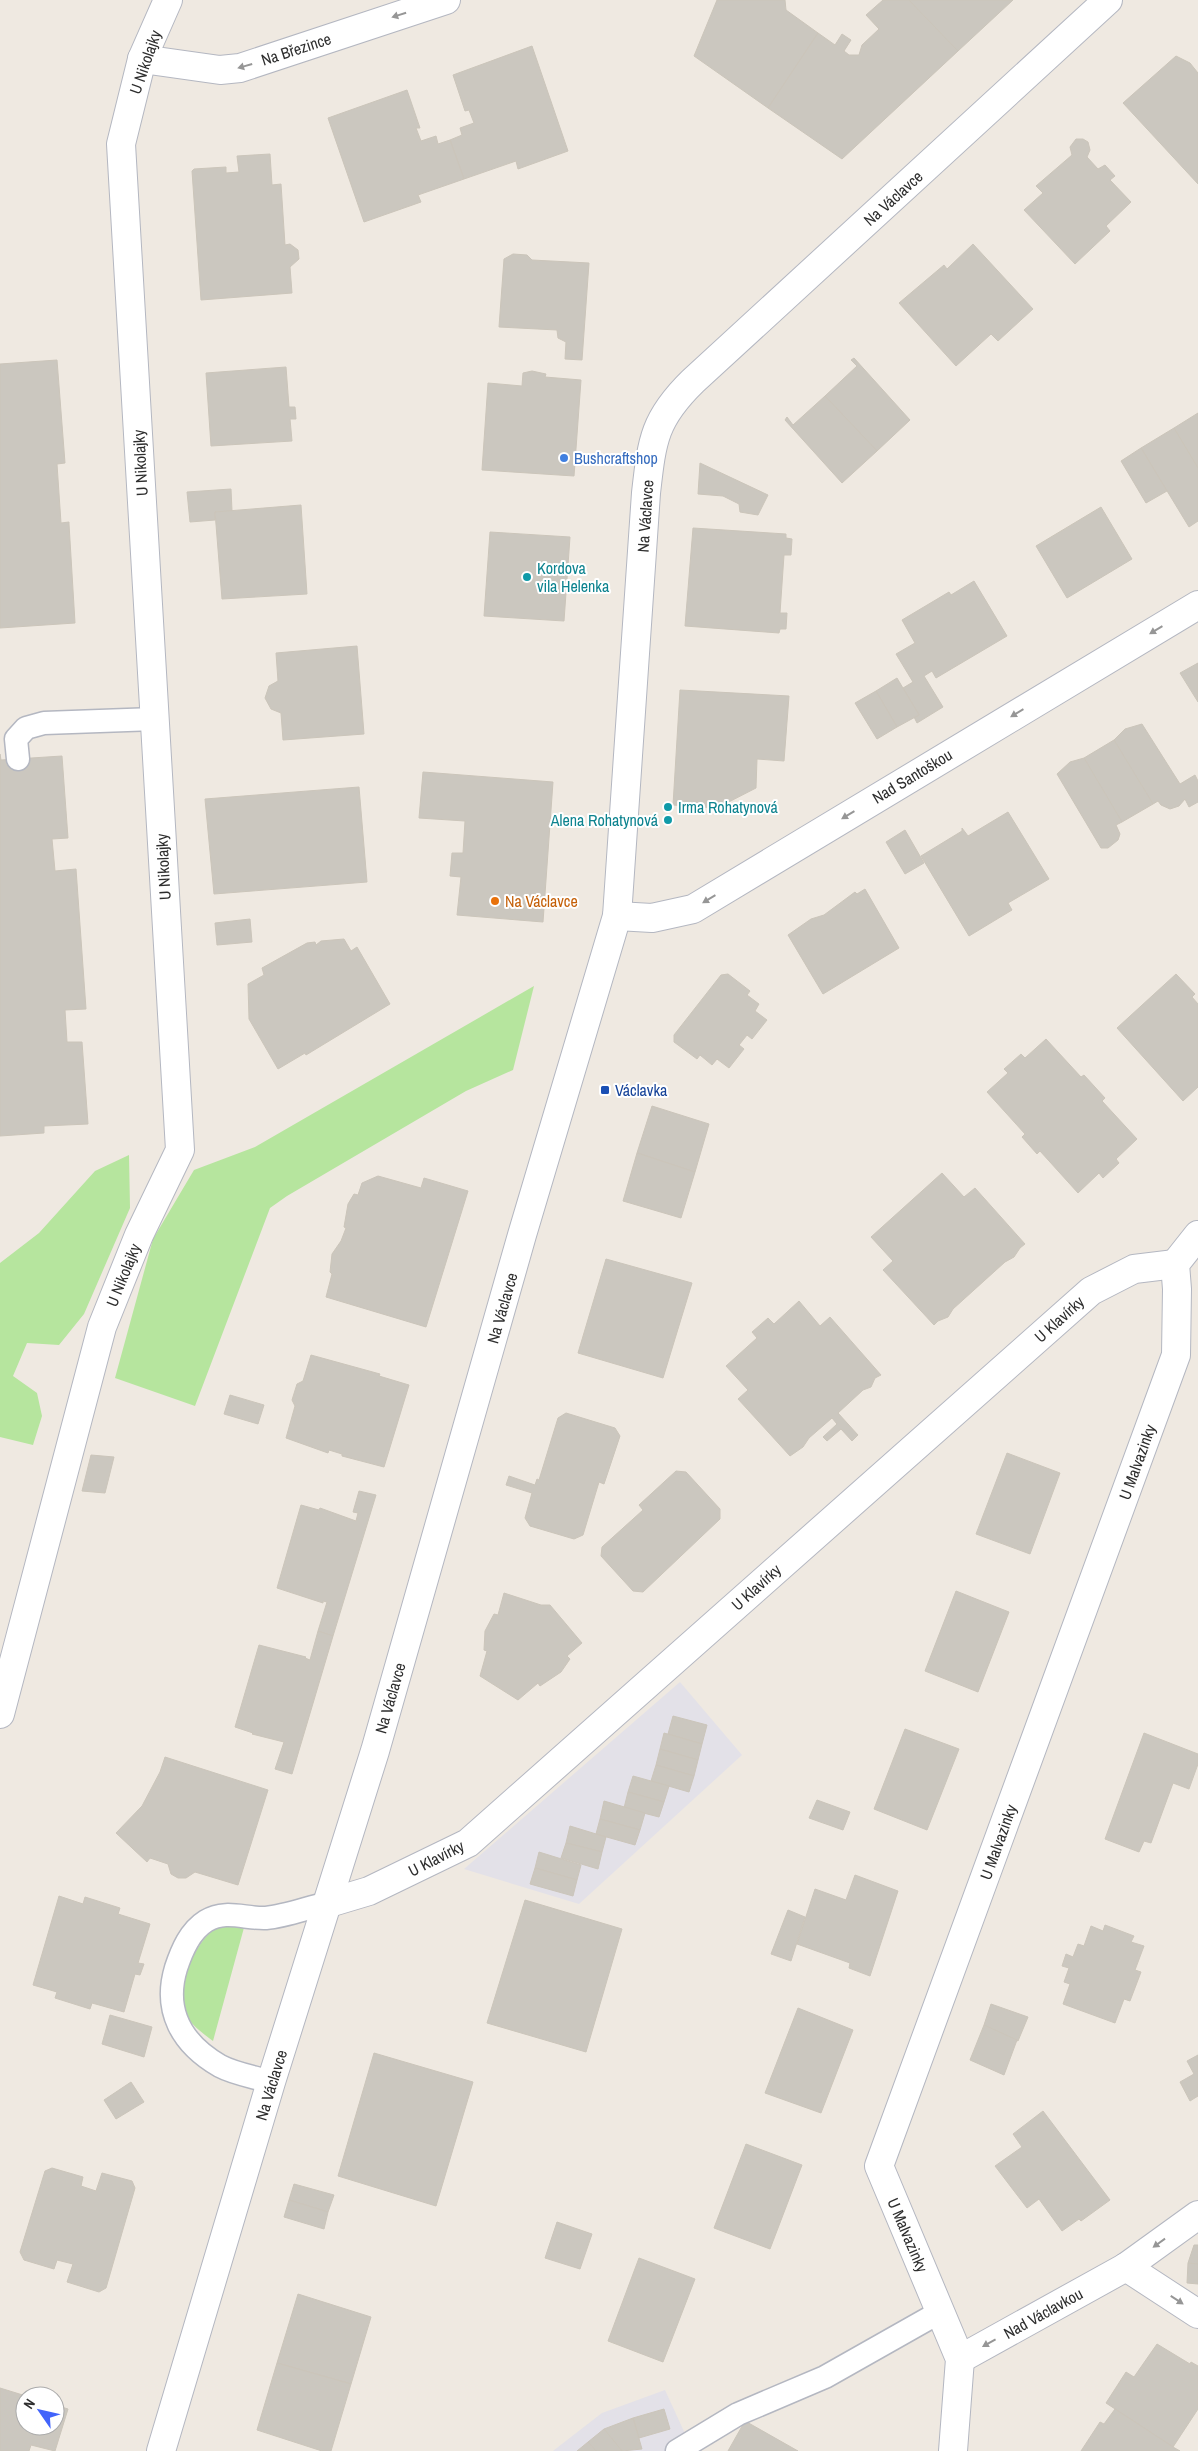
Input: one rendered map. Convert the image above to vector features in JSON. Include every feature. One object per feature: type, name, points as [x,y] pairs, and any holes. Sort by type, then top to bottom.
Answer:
[{"type":"street","name":"U Nikolajky","points":[[0,1714],[102,1327],[139,1235],[180,1150],[121,144],[142,59],[168,0]]},
{"type":"street","name":"Na Březince","points":[[142,59],[220,70],[240,68],[446,0]]},
{"type":"street","name":"Na Václavce","points":[[161,2451],[271,2082],[329,1903],[617,916],[646,493],[650,458],[658,424],[676,397],[1108,0]]},
{"type":"street","name":"Nad Santoškou","points":[[617,916],[652,918],[693,909],[1198,604]]},
{"type":"street","points":[[1175,1264],[1198,1235]]},
{"type":"street","name":"U Klavírky","points":[[329,1903],[369,1891],[468,1843],[1091,1291],[1134,1270],[1175,1264]]},
{"type":"street","name":"U Malvazinky","points":[[953,2451],[960,2359],[879,2166],[1176,1355],[1177,1289],[1175,1264]]},
{"type":"street","name":"Nad Václavkou","points":[[960,2359],[1126,2267],[1198,2215]]},
{"type":"street","points":[[1126,2267],[1198,2314]]},
{"type":"lane","points":[[18,759],[16,739],[26,728],[35,725],[44,723],[155,720]]},
{"type":"lane","points":[[271,2082],[221,2066],[189,2040],[178,2026],[172,2009],[172,1991],[182,1950],[192,1933],[207,1921],[233,1914],[266,1918],[329,1903]]},
{"type":"lane","points":[[676,2451],[738,2414],[825,2377],[940,2312]]},
{"type":"shaded area","points":[[680,1682],[742,1755],[579,1904],[464,1869]]},
{"type":"shaded area","points":[[665,2390],[693,2451],[553,2451],[602,2413]]},
{"type":"green space","points":[[534,986],[513,1070],[466,1091],[287,1196],[270,1208],[195,1406],[115,1378],[153,1239],[194,1170],[255,1147]]},
{"type":"green space","points":[[129,1155],[130,1208],[84,1314],[59,1345],[27,1343],[13,1376],[37,1393],[42,1416],[33,1445],[0,1437],[0,1263],[39,1233],[95,1171]]},
{"type":"green space","points":[[229,1924],[245,1924],[213,2041],[189,2020],[182,2009],[181,1994],[189,1964],[199,1946],[211,1932]]},
{"type":"building","points":[[717,0],[785,0],[786,10],[818,33],[768,108],[694,56]]},
{"type":"building","points":[[883,0],[909,0],[958,51],[842,159],[768,108],[818,33],[835,45],[842,34],[851,40],[844,51],[849,55],[859,55],[862,45],[879,29],[866,15]]},
{"type":"building","points":[[909,0],[1013,0],[958,51]]},
{"type":"building","points":[[532,46],[568,151],[518,169],[516,161],[464,179],[450,140],[462,135],[460,128],[474,123],[469,110],[465,111],[453,75]]},
{"type":"building","points":[[1176,56],[1190,63],[1198,73],[1198,184],[1123,103]]},
{"type":"building","points":[[407,90],[420,128],[416,128],[421,141],[436,136],[438,144],[450,140],[464,179],[418,195],[421,202],[364,222],[328,118]]},
{"type":"building","points":[[1076,139],[1083,139],[1088,142],[1090,150],[1087,157],[1098,169],[1105,165],[1115,176],[1110,180],[1131,202],[1106,226],[1110,231],[1075,264],[1024,210],[1043,193],[1036,186],[1072,155],[1070,147]]},
{"type":"building","points":[[270,154],[272,185],[281,184],[285,245],[290,244],[298,250],[299,259],[290,267],[292,293],[201,300],[192,171],[194,169],[226,167],[226,173],[239,172],[237,156]]},
{"type":"building","points":[[973,244],[1033,309],[998,341],[991,334],[956,366],[899,303],[944,265],[947,269]]},
{"type":"building","points":[[513,254],[527,255],[532,260],[589,263],[582,360],[565,359],[566,342],[558,338],[557,330],[499,327],[504,259]]},
{"type":"building","points":[[854,358],[910,420],[877,451],[825,396],[857,366],[851,360]]},
{"type":"building","points":[[57,360],[65,463],[57,464],[61,523],[69,522],[75,623],[0,628],[0,364]]},
{"type":"building","points":[[286,367],[289,407],[295,407],[296,419],[290,419],[292,441],[211,446],[206,373]]},
{"type":"building","points":[[532,371],[546,374],[545,377],[581,380],[574,476],[482,470],[488,383],[522,386],[523,373]]},
{"type":"building","points":[[825,396],[877,451],[842,483],[785,420],[787,417],[793,425]]},
{"type":"building","points":[[1198,413],[1198,468],[1174,428]]},
{"type":"building","points":[[1174,428],[1198,468],[1198,521],[1189,527],[1141,448]]},
{"type":"building","points":[[1141,448],[1167,491],[1146,503],[1121,461]]},
{"type":"building","points":[[700,463],[768,495],[758,515],[740,512],[739,504],[723,496],[698,494]]},
{"type":"building","points":[[231,489],[232,511],[215,512],[215,520],[190,522],[187,492]]},
{"type":"building","points":[[301,505],[307,594],[222,599],[215,512]]},
{"type":"building","points":[[1101,507],[1132,559],[1067,598],[1036,546]]},
{"type":"building","points":[[693,528],[786,534],[786,538],[792,539],[791,555],[784,555],[780,613],[787,613],[786,629],[780,629],[779,633],[685,626]]},
{"type":"building","name":"Kordova vila Helenka","points":[[490,532],[570,537],[564,621],[484,616]]},
{"type":"building","points":[[974,581],[1007,636],[936,678],[932,671],[924,676],[943,707],[917,723],[914,717],[919,715],[903,688],[913,682],[896,654],[915,643],[902,620],[949,592],[951,595]]},
{"type":"building","points":[[357,646],[364,734],[283,740],[281,713],[271,709],[265,698],[269,686],[278,681],[276,653]]},
{"type":"building","points":[[1198,663],[1198,702],[1180,673]]},
{"type":"building","points":[[897,678],[919,715],[897,727],[876,691]]},
{"type":"building","points":[[680,690],[789,696],[784,761],[757,759],[756,788],[717,808],[673,805]]},
{"type":"building","points":[[876,691],[897,727],[877,739],[855,703]]},
{"type":"building","points":[[1142,724],[1180,784],[1195,775],[1198,781],[1198,802],[1189,807],[1185,799],[1179,806],[1170,809],[1161,805],[1158,801],[1153,804],[1114,740],[1125,729]]},
{"type":"building","points":[[1114,740],[1153,804],[1122,822],[1084,758]]},
{"type":"building","points":[[0,754],[1,760],[62,756],[68,838],[52,839],[55,871],[76,869],[86,1009],[65,1010],[67,1042],[82,1042],[88,1124],[44,1126],[44,1133],[0,1136]]},
{"type":"building","points":[[1084,758],[1122,822],[1116,825],[1120,834],[1118,840],[1108,848],[1101,848],[1057,774],[1070,762]]},
{"type":"building","points":[[423,772],[553,782],[543,922],[457,915],[461,877],[450,876],[452,853],[463,853],[465,821],[419,818]]},
{"type":"building","points":[[359,787],[367,882],[214,894],[205,799]]},
{"type":"building","points":[[1008,812],[1049,879],[1008,903],[1012,910],[969,936],[921,856],[962,831],[962,828],[968,836]]},
{"type":"building","points":[[905,830],[924,863],[905,874],[886,842]]},
{"type":"building","points":[[865,889],[899,948],[823,994],[788,935],[811,919],[824,915],[855,892],[857,894]]},
{"type":"building","points":[[250,919],[252,942],[217,945],[215,923]]},
{"type":"building","points":[[344,939],[351,951],[357,947],[390,1004],[306,1055],[305,1053],[278,1069],[249,1019],[248,984],[264,975],[262,968],[307,943],[315,942],[316,945],[321,941]]},
{"type":"building","points":[[728,974],[750,991],[747,995],[759,1004],[755,1011],[767,1020],[752,1039],[747,1035],[739,1045],[744,1049],[729,1068],[717,1059],[712,1065],[700,1055],[697,1059],[674,1042],[674,1035],[721,975]]},
{"type":"building","points":[[1176,974],[1195,994],[1192,997],[1198,1004],[1198,1087],[1183,1101],[1117,1028]]},
{"type":"building","points":[[1046,1039],[1081,1077],[1084,1075],[1105,1098],[1102,1101],[1137,1139],[1116,1159],[1119,1163],[1103,1178],[1099,1173],[1078,1193],[1040,1151],[1037,1154],[1022,1137],[1025,1134],[987,1092],[1008,1073],[1004,1069],[1021,1054],[1025,1058]]},
{"type":"building","points":[[652,1106],[709,1124],[695,1172],[637,1153]]},
{"type":"building","points":[[637,1153],[695,1172],[681,1218],[623,1201]]},
{"type":"building","points":[[942,1173],[964,1197],[975,1188],[1025,1244],[1014,1257],[1005,1262],[953,1309],[948,1317],[934,1325],[883,1270],[893,1261],[871,1237]]},
{"type":"building","points":[[378,1176],[421,1188],[424,1178],[468,1191],[426,1327],[326,1297],[332,1274],[330,1272],[332,1254],[341,1241],[346,1228],[344,1227],[348,1204],[354,1194],[358,1195],[362,1183]]},
{"type":"building","points":[[606,1259],[692,1283],[663,1378],[578,1353]]},
{"type":"building","points":[[799,1301],[820,1326],[830,1317],[881,1375],[875,1378],[871,1387],[863,1390],[838,1413],[858,1435],[852,1441],[841,1429],[827,1441],[823,1437],[837,1424],[832,1418],[809,1438],[803,1447],[790,1456],[738,1399],[748,1390],[726,1366],[757,1338],[752,1332],[768,1318],[774,1324]]},
{"type":"building","points":[[311,1355],[380,1374],[379,1376],[409,1385],[384,1467],[342,1456],[342,1454],[329,1450],[328,1453],[286,1438],[295,1406],[292,1400],[297,1384],[303,1381]]},
{"type":"building","points":[[230,1395],[264,1405],[258,1424],[224,1414]]},
{"type":"building","points":[[566,1413],[615,1428],[620,1436],[604,1484],[599,1482],[583,1535],[574,1539],[530,1526],[525,1518],[532,1493],[506,1485],[509,1476],[535,1485],[537,1479],[539,1480],[558,1418]]},
{"type":"building","points":[[1007,1453],[1060,1473],[1030,1554],[976,1534]]},
{"type":"building","points":[[91,1455],[114,1457],[105,1493],[82,1491]]},
{"type":"building","points":[[676,1471],[686,1472],[720,1509],[720,1519],[643,1592],[633,1591],[601,1556],[602,1547],[643,1510],[639,1505]]},
{"type":"building","points":[[359,1491],[376,1495],[333,1636],[318,1631],[327,1602],[323,1601],[323,1603],[277,1588],[301,1505],[319,1510],[320,1508],[356,1521],[358,1513],[353,1512]]},
{"type":"building","points":[[956,1591],[1009,1612],[978,1692],[925,1671]]},
{"type":"building","points":[[504,1593],[541,1605],[550,1605],[582,1643],[567,1656],[570,1659],[561,1672],[540,1686],[538,1683],[518,1700],[480,1676],[487,1651],[484,1650],[485,1631],[494,1614],[498,1615]]},
{"type":"building","points":[[318,1631],[333,1636],[292,1774],[275,1769],[284,1742],[252,1734],[235,1727],[259,1645],[306,1657],[310,1660]]},
{"type":"building","points":[[673,1716],[707,1725],[702,1744],[668,1734]]},
{"type":"building","points":[[905,1729],[959,1749],[927,1830],[874,1809]]},
{"type":"building","points":[[664,1733],[702,1744],[698,1760],[660,1749]]},
{"type":"building","points":[[1144,1733],[1198,1754],[1198,1764],[1189,1789],[1173,1783],[1151,1843],[1144,1841],[1139,1852],[1105,1839]]},
{"type":"building","points":[[660,1749],[698,1760],[694,1776],[656,1765]]},
{"type":"building","points":[[165,1757],[268,1790],[238,1885],[195,1872],[186,1878],[178,1878],[171,1874],[168,1864],[150,1858],[147,1862],[116,1833],[142,1806],[160,1772]]},
{"type":"building","points":[[656,1765],[694,1776],[689,1792],[651,1781]]},
{"type":"building","points":[[633,1776],[669,1786],[664,1802],[628,1792]]},
{"type":"building","points":[[628,1792],[664,1802],[659,1817],[624,1808]]},
{"type":"building","points":[[817,1800],[850,1812],[843,1830],[809,1818]]},
{"type":"building","points":[[604,1801],[645,1813],[640,1830],[600,1819]]},
{"type":"building","points":[[600,1819],[640,1830],[635,1845],[596,1834]]},
{"type":"building","points":[[570,1826],[606,1837],[602,1852],[566,1843]]},
{"type":"building","points":[[566,1843],[602,1852],[598,1869],[561,1858]]},
{"type":"building","points":[[539,1852],[581,1865],[577,1880],[535,1868]]},
{"type":"building","points":[[535,1868],[577,1880],[573,1896],[530,1884]]},
{"type":"building","points":[[855,1875],[898,1891],[870,1976],[849,1968],[850,1963],[797,1944],[815,1889],[846,1900]]},
{"type":"building","points":[[59,1896],[83,1904],[85,1897],[120,1908],[118,1914],[150,1924],[138,1963],[144,1964],[140,1975],[135,1974],[124,2012],[92,2003],[90,2009],[55,1998],[57,1992],[33,1985]]},
{"type":"building","points":[[525,1900],[622,1929],[586,2052],[487,2023]]},
{"type":"building","points":[[788,1910],[805,1917],[791,1961],[771,1954]]},
{"type":"building","points":[[1105,1925],[1134,1936],[1131,1942],[1144,1946],[1135,1970],[1141,1972],[1130,2001],[1124,1999],[1115,2023],[1063,2004],[1070,1984],[1064,1982],[1069,1968],[1062,1966],[1066,1954],[1073,1957],[1078,1944],[1084,1946],[1091,1926],[1103,1931]]},
{"type":"building","points":[[991,2004],[1028,2017],[1018,2041],[984,2025]]},
{"type":"building","points":[[798,2008],[853,2030],[821,2113],[765,2093]]},
{"type":"building","points":[[110,2015],[152,2027],[144,2057],[102,2044]]},
{"type":"building","points":[[984,2025],[1017,2040],[1004,2075],[970,2060]]},
{"type":"building","points":[[374,2053],[473,2082],[436,2206],[338,2176]]},
{"type":"building","points":[[1198,2055],[1198,2096],[1190,2101],[1180,2082],[1194,2074],[1187,2061]]},
{"type":"building","points":[[131,2082],[144,2102],[116,2119],[104,2100]]},
{"type":"building","points":[[1043,2111],[1110,2200],[1081,2221],[1079,2219],[1062,2231],[1039,2199],[1027,2208],[995,2166],[1022,2147],[1013,2134]]},
{"type":"building","points":[[746,2144],[802,2165],[770,2249],[714,2228]]},
{"type":"building","points":[[52,2168],[83,2177],[81,2186],[96,2191],[102,2173],[132,2181],[135,2188],[106,2288],[99,2292],[67,2282],[73,2264],[57,2260],[54,2269],[24,2260],[20,2252],[45,2171]]},
{"type":"building","points":[[294,2184],[334,2195],[328,2212],[289,2200]]},
{"type":"building","points":[[289,2200],[328,2212],[324,2229],[284,2217]]},
{"type":"building","points":[[557,2222],[592,2234],[580,2269],[545,2258]]},
{"type":"building","points":[[1194,2245],[1198,2245],[1198,2264],[1188,2263]]},
{"type":"building","points":[[639,2258],[695,2279],[663,2362],[608,2341]]},
{"type":"building","points":[[1188,2263],[1198,2264],[1198,2284],[1187,2283]]},
{"type":"building","points":[[298,2294],[371,2317],[351,2384],[277,2363]]},
{"type":"building","points":[[1157,2344],[1190,2364],[1191,2362],[1198,2366],[1198,2409],[1173,2447],[1106,2403],[1126,2372],[1134,2377]]},
{"type":"building","points":[[277,2363],[351,2384],[331,2451],[322,2451],[257,2430]]},
{"type":"building","points":[[0,2388],[15,2393],[15,2436],[60,2436],[55,2451],[31,2445],[29,2451],[0,2451]]},
{"type":"building","points":[[65,2408],[68,2409],[65,2419]]},
{"type":"building","points":[[664,2409],[670,2429],[639,2438],[633,2418]]},
{"type":"building","points":[[1115,2409],[1180,2451],[1081,2451],[1100,2422],[1104,2424]]},
{"type":"building","points":[[633,2418],[642,2449],[622,2451],[604,2429]]},
{"type":"building","points":[[745,2421],[798,2451],[728,2451]]},
{"type":"building","points":[[604,2429],[622,2451],[596,2451],[588,2442]]},
{"type":"building","points":[[588,2442],[596,2451],[577,2451]]},
{"type":"place","name":"Bushcraftshop","points":[[564,458]]},
{"type":"place","name":"Kordova vila Helenka","points":[[527,577]]},
{"type":"place","name":"Irma Rohatynová","points":[[668,807]]},
{"type":"place","name":"Alena Rohatynová","points":[[668,820]]},
{"type":"place","name":"Na Václavce","points":[[495,901]]},
{"type":"place","name":"Václavka","points":[[605,1090]]}]
